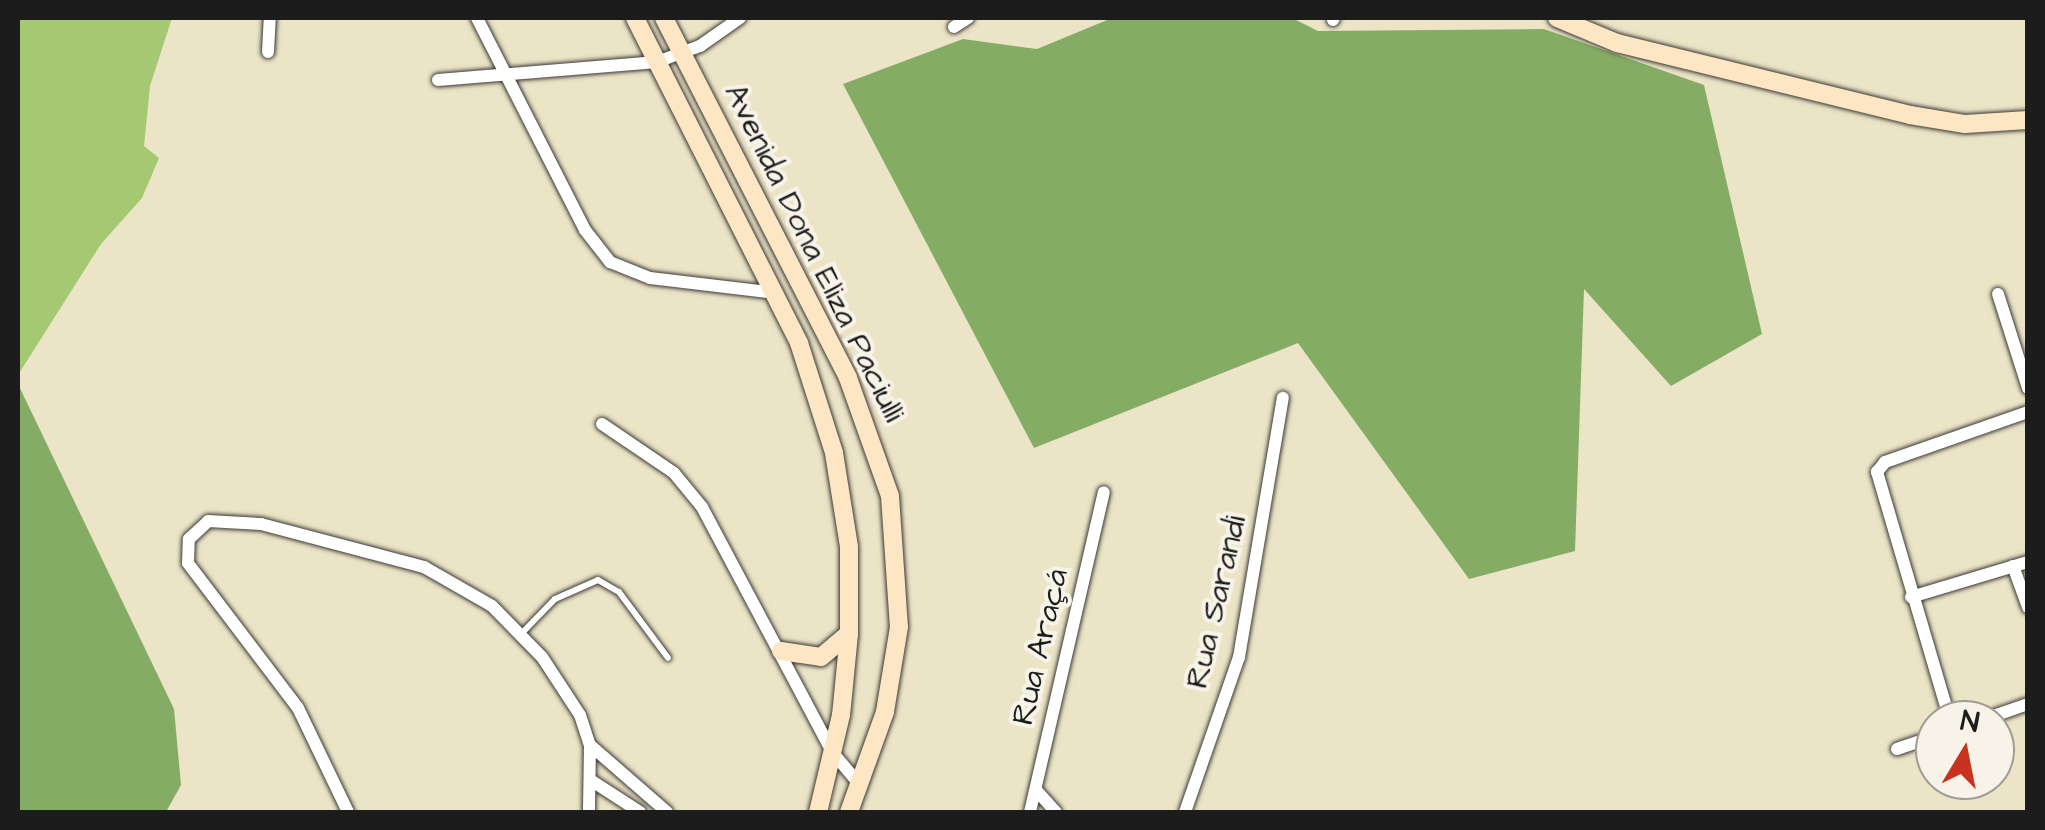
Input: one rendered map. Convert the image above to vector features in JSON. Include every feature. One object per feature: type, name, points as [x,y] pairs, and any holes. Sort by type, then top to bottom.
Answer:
[{"type":"street","points":[[268,52],[270,18]]},
{"type":"street","points":[[477,18],[584,230],[610,262],[650,278],[776,293]]},
{"type":"street","name":"Avenida Dona Eliza Paciulli","points":[[635,18],[776,293],[811,374],[834,453],[848,548],[849,634],[833,753],[818,812]]},
{"type":"street","name":"Avenida Dona Eliza Paciulli","points":[[664,18],[848,378],[890,496],[900,564],[900,626],[884,712],[849,812]]},
{"type":"street","points":[[438,80],[657,62],[682,54],[740,18]]},
{"type":"street","points":[[954,27],[968,18]]},
{"type":"street","points":[[1557,18],[1618,43],[1940,122],[2028,120]]},
{"type":"street","points":[[1583,18],[1618,43]]},
{"type":"street","points":[[1998,294],[2028,388]]},
{"type":"street","name":"Rua Sarandi","points":[[1185,812],[1239,657],[1283,398]]},
{"type":"street","points":[[1944,700],[1877,472],[1885,462],[2028,412]]},
{"type":"street","points":[[602,424],[674,473],[702,507],[833,753],[860,785]]},
{"type":"street","name":"Rua Araçá","points":[[1030,812],[1104,492]]},
{"type":"street","points":[[348,812],[298,708],[194,575],[186,550],[196,529],[224,518],[242,520],[424,567],[492,606],[522,634],[568,692],[590,744],[589,812]]},
{"type":"street","points":[[1911,597],[2020,564],[2028,606]]},
{"type":"street","points":[[781,652],[821,657],[849,634]]},
{"type":"street","points":[[1897,749],[1915,743]]},
{"type":"street","points":[[590,744],[666,812]]},
{"type":"street","points":[[592,782],[640,812]]},
{"type":"street","points":[[1036,790],[1056,812]]},
{"type":"lane","points":[[522,634],[555,599],[598,580],[619,592],[668,658]]},
{"type":"green space","points":[[18,18],[172,18],[150,86],[144,146],[159,158],[142,198],[101,244],[18,375]]},
{"type":"green space","points":[[1112,18],[1292,18],[1318,31],[1544,29],[1704,85],[1762,334],[1671,386],[1584,289],[1575,551],[1469,579],[1298,343],[1034,448],[843,84],[963,39],[1037,49]]},
{"type":"green space","points":[[18,384],[174,709],[181,785],[166,812],[18,812]]}]
